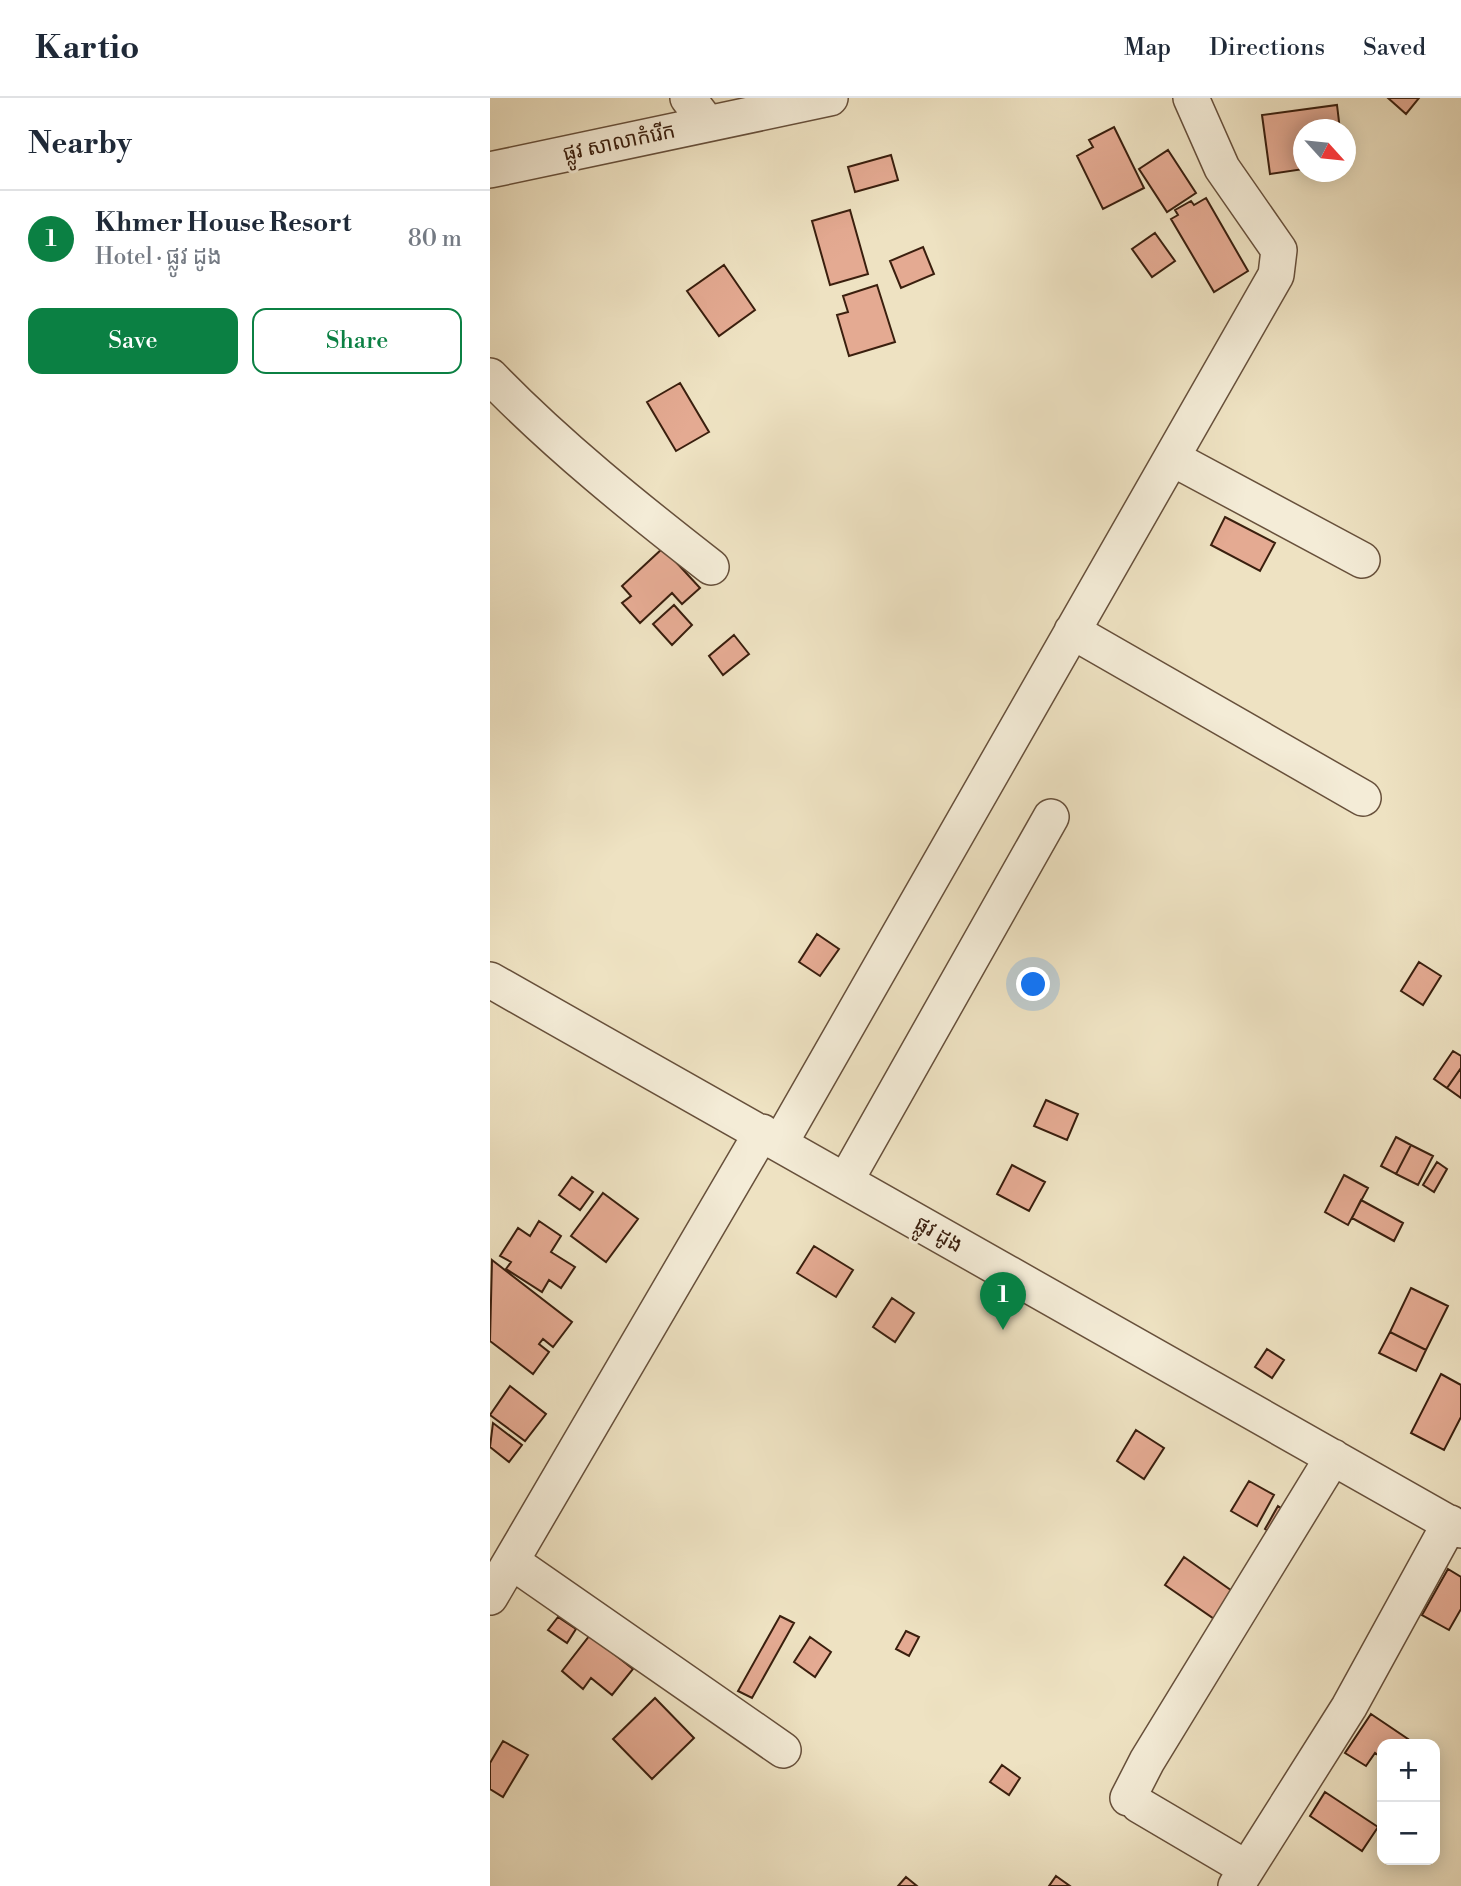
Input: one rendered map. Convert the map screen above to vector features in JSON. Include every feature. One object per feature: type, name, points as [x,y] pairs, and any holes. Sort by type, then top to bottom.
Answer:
[{"type":"street","name":"ផ្លូវ សាលាកំរើក","points":[[490,170],[697,111],[830,98]]},
{"type":"street","points":[[782,1750],[497,1581],[771,1138],[1072,631],[1276,275],[1280,256],[1222,169],[1191,98]]},
{"type":"street","points":[[490,376],[531,419],[619,495],[711,567]]},
{"type":"street","points":[[1172,458],[1362,561]]},
{"type":"street","points":[[1072,631],[1363,798]]},
{"type":"street","points":[[846,1180],[1051,817]]},
{"type":"street","name":"ផ្លូវ ដូង","points":[[490,980],[1455,1527]]},
{"type":"street","points":[[1333,1457],[1147,1761],[1133,1801],[1241,1877],[1349,1707],[1455,1527]]},
{"type":"building","points":[[1388,98],[1419,98],[1406,114]]},
{"type":"building","points":[[1337,105],[1339,119],[1293,119],[1293,171],[1270,174],[1262,115]]},
{"type":"building","points":[[1114,127],[1144,188],[1103,209],[1077,156],[1093,147],[1089,140]]},
{"type":"building","points":[[1168,150],[1196,193],[1167,212],[1139,169]]},
{"type":"building","points":[[891,155],[898,180],[855,192],[848,167]]},
{"type":"building","points":[[1206,198],[1248,271],[1214,292],[1171,219],[1178,215],[1175,210],[1191,201],[1194,205]]},
{"type":"building","points":[[850,210],[868,274],[830,285],[812,221]]},
{"type":"building","points":[[1155,233],[1175,261],[1152,277],[1132,249]]},
{"type":"building","points":[[923,247],[934,274],[901,288],[890,261]]},
{"type":"building","points":[[724,265],[755,310],[719,336],[687,291]]},
{"type":"building","points":[[877,285],[895,342],[849,356],[837,315],[848,312],[843,296]]},
{"type":"building","points":[[680,383],[709,432],[676,451],[647,402]]},
{"type":"building","points":[[1225,517],[1275,543],[1260,571],[1211,545]]},
{"type":"building","points":[[663,548],[700,588],[682,604],[672,593],[640,623],[622,603],[631,596],[622,586]]},
{"type":"building","points":[[674,605],[692,625],[672,645],[653,624]]},
{"type":"building","points":[[734,635],[749,654],[723,675],[709,656]]},
{"type":"building","points":[[817,934],[839,949],[820,976],[799,962]]},
{"type":"building","points":[[1419,962],[1441,976],[1423,1005],[1401,991]]},
{"type":"building","points":[[1453,1051],[1461,1056],[1461,1068],[1447,1088],[1434,1079]]},
{"type":"building","points":[[1461,1068],[1461,1098],[1447,1088]]},
{"type":"building","points":[[1046,1100],[1078,1114],[1067,1140],[1034,1126]]},
{"type":"building","points":[[1396,1137],[1411,1145],[1396,1174],[1381,1166]]},
{"type":"building","points":[[1411,1145],[1433,1156],[1418,1185],[1396,1174]]},
{"type":"building","points":[[1437,1162],[1447,1169],[1434,1192],[1423,1185]]},
{"type":"building","points":[[1012,1165],[1045,1182],[1029,1211],[997,1194]]},
{"type":"building","points":[[1344,1175],[1368,1188],[1348,1225],[1325,1212]]},
{"type":"building","points":[[572,1177],[593,1192],[580,1210],[559,1195]]},
{"type":"building","points":[[603,1193],[638,1219],[606,1262],[571,1236]]},
{"type":"building","points":[[1361,1200],[1403,1223],[1394,1241],[1352,1218]]},
{"type":"building","points":[[539,1221],[561,1236],[551,1252],[575,1267],[561,1288],[549,1280],[542,1292],[506,1269],[511,1262],[500,1256],[518,1228],[530,1236]]},
{"type":"building","points":[[814,1246],[853,1270],[836,1297],[797,1273]]},
{"type":"building","points":[[492,1260],[572,1322],[553,1347],[543,1339],[539,1344],[549,1352],[533,1374],[490,1341]]},
{"type":"building","points":[[1411,1288],[1448,1306],[1426,1350],[1390,1332]]},
{"type":"building","points":[[892,1298],[914,1313],[895,1342],[873,1327]]},
{"type":"building","points":[[1390,1332],[1426,1350],[1416,1371],[1379,1353]]},
{"type":"building","points":[[1267,1349],[1284,1360],[1272,1378],[1255,1367]]},
{"type":"building","points":[[1441,1374],[1461,1385],[1461,1417],[1444,1450],[1411,1433]]},
{"type":"building","points":[[510,1386],[546,1414],[525,1441],[490,1415]]},
{"type":"building","points":[[493,1423],[522,1445],[509,1462],[490,1447]]},
{"type":"building","points":[[1136,1430],[1164,1448],[1144,1479],[1117,1461]]},
{"type":"building","points":[[1249,1481],[1274,1495],[1257,1526],[1231,1511]]},
{"type":"building","points":[[1278,1506],[1291,1514],[1277,1536],[1265,1529]]},
{"type":"building","points":[[1184,1557],[1242,1598],[1223,1625],[1165,1585]]},
{"type":"building","points":[[1448,1569],[1461,1577],[1461,1609],[1449,1630],[1422,1615]]},
{"type":"building","points":[[780,1616],[794,1623],[752,1698],[738,1691]]},
{"type":"building","points":[[558,1617],[576,1629],[567,1643],[548,1630]]},
{"type":"building","points":[[906,1631],[919,1637],[909,1656],[896,1649]]},
{"type":"building","points":[[590,1635],[633,1669],[612,1695],[591,1678],[583,1689],[562,1671]]},
{"type":"building","points":[[810,1637],[831,1652],[815,1677],[794,1662]]},
{"type":"building","points":[[655,1698],[694,1738],[652,1779],[613,1739]]},
{"type":"building","points":[[1371,1714],[1408,1739],[1377,1739],[1377,1754],[1375,1753],[1366,1766],[1345,1753]]},
{"type":"building","points":[[503,1741],[528,1755],[503,1797],[490,1789],[490,1763]]},
{"type":"building","points":[[1002,1765],[1020,1778],[1009,1795],[990,1782]]},
{"type":"building","points":[[1325,1792],[1377,1828],[1362,1851],[1310,1816]]},
{"type":"building","points":[[1056,1876],[1070,1886],[1049,1886]]},
{"type":"building","points":[[906,1877],[917,1886],[898,1886]]},
{"type":"place","name":"Khmer House Resort","points":[[1003,1330]]}]
